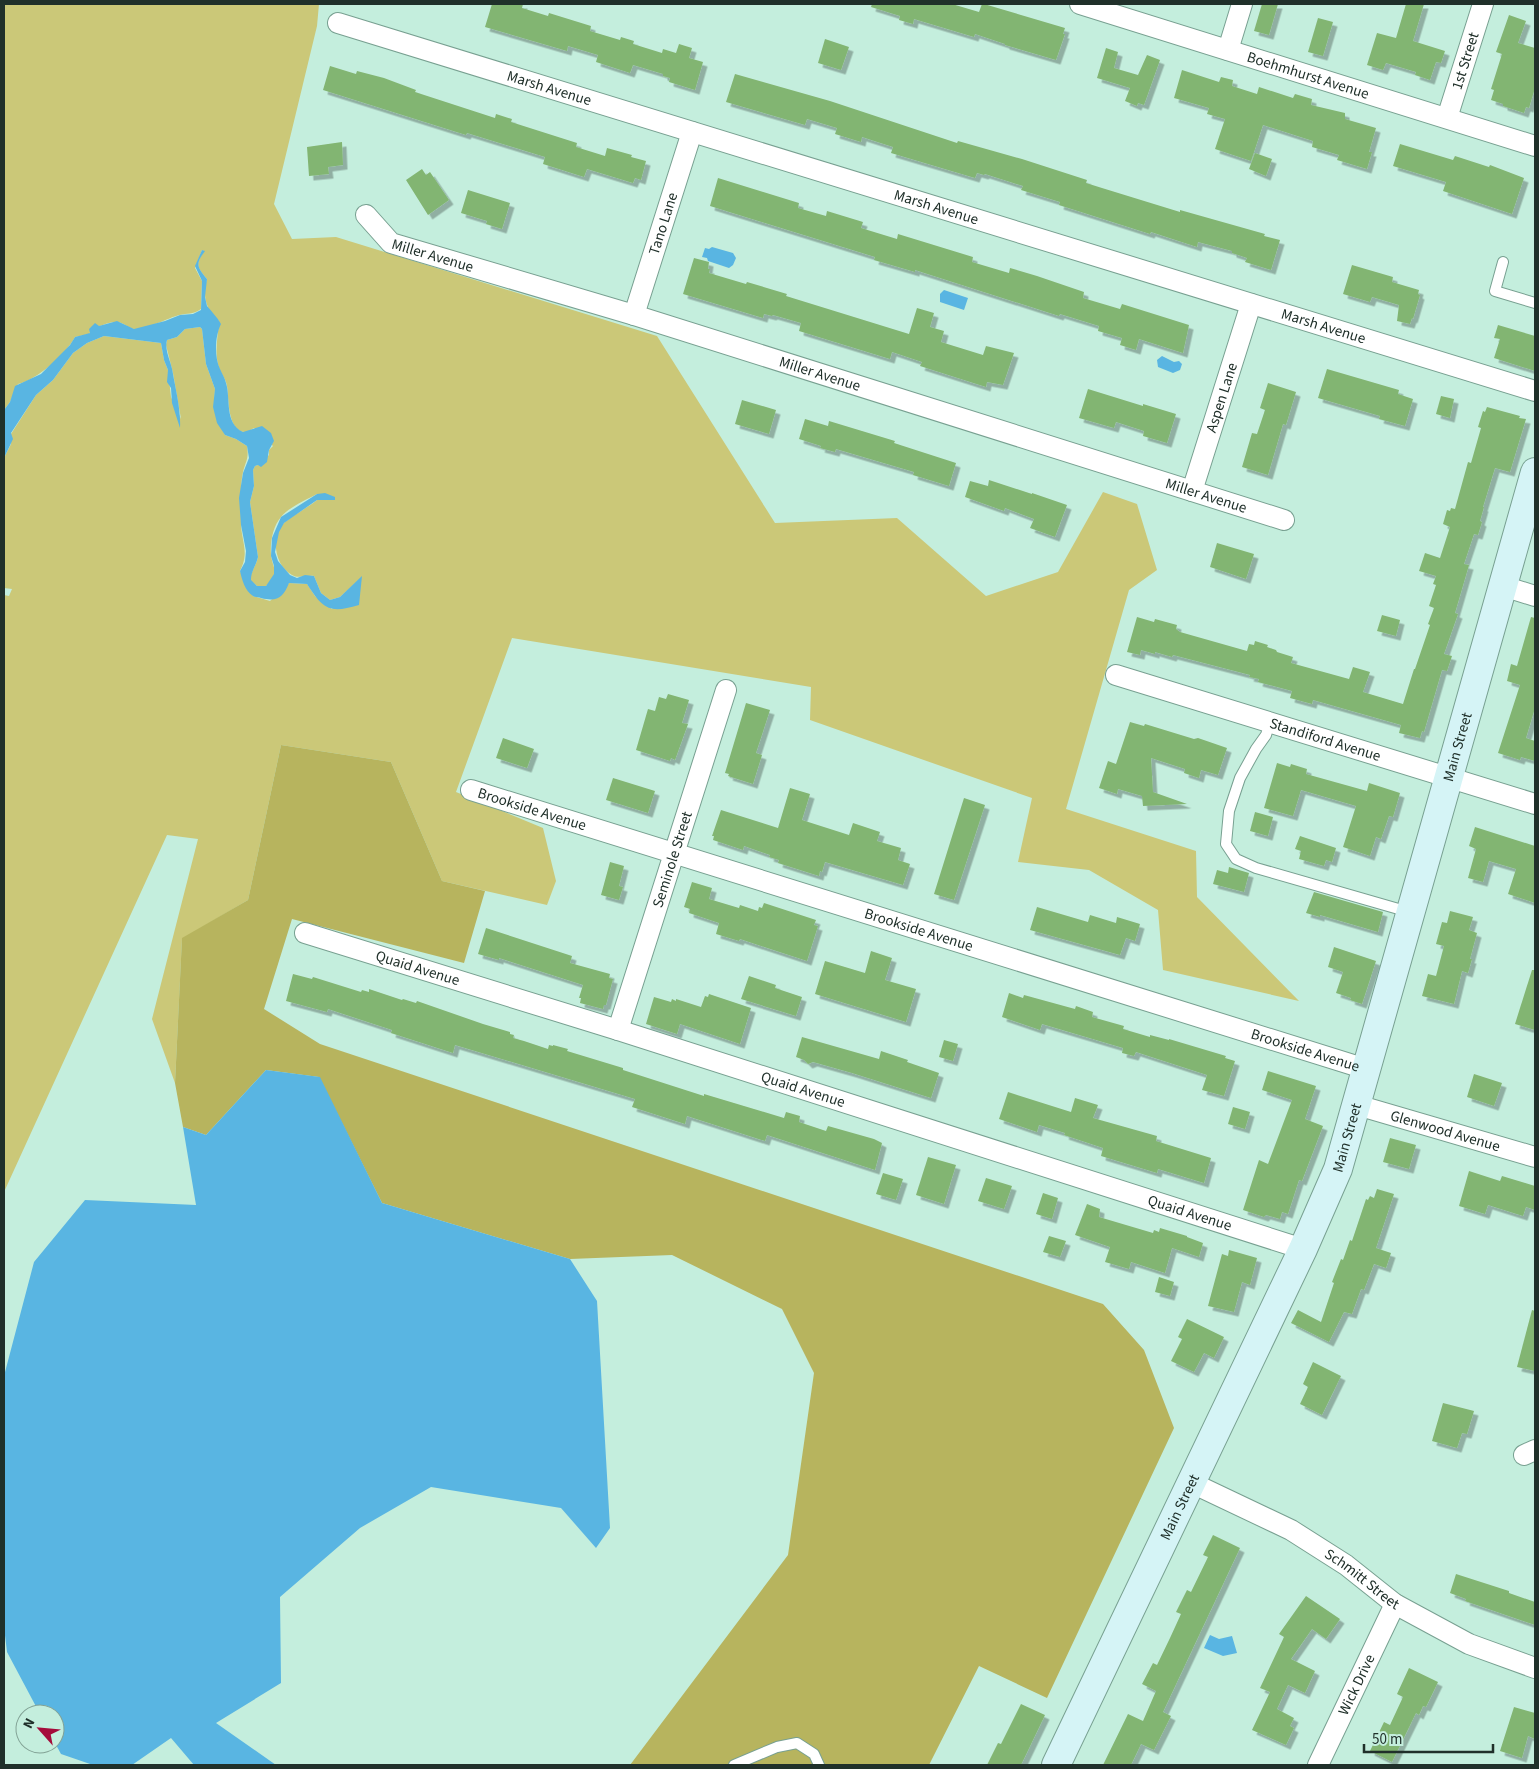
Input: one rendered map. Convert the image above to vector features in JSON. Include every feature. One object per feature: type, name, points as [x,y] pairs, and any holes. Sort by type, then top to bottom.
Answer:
[{"type":"main road","name":"Main Street","points":[[1056,1765],[1192,1483],[1338,1169],[1535,472]]},
{"type":"street","name":"Boehmhurst Avenue","points":[[1080,4],[1535,146]]},
{"type":"street","points":[[1228,50],[1242,4]]},
{"type":"street","name":"1st Street","points":[[1448,118],[1483,4]]},
{"type":"street","name":"Marsh Avenue","points":[[338,23],[1535,390]]},
{"type":"street","name":"Tano Lane","points":[[634,315],[692,132]]},
{"type":"street","name":"Miller Avenue","points":[[366,215],[391,243],[634,315],[1284,520]]},
{"type":"street","name":"Aspen Lane","points":[[1192,491],[1251,304]]},
{"type":"street","points":[[1503,586],[1535,596]]},
{"type":"street","name":"Standiford Avenue","points":[[1116,675],[1535,804]]},
{"type":"street","name":"Seminole Street","points":[[618,1030],[726,690]]},
{"type":"street","name":"Brookside Avenue","points":[[471,790],[1366,1069]]},
{"type":"street","name":"Quaid Avenue","points":[[305,933],[618,1030],[1302,1249]]},
{"type":"street","name":"Glenwood Avenue","points":[[1357,1104],[1535,1157]]},
{"type":"street","name":"Schmitt Street","points":[[1192,1483],[1291,1530],[1346,1565],[1395,1604],[1469,1644],[1535,1668]]},
{"type":"street","name":"Wick Drive","points":[[1318,1765],[1395,1604]]},
{"type":"lane","points":[[1503,262],[1495,292],[1535,302]]},
{"type":"lane","points":[[1270,722],[1266,735],[1240,778],[1229,811],[1226,844],[1236,859],[1256,868],[1410,912]]},
{"type":"lane","points":[[734,1765],[777,1747],[796,1743],[814,1754],[819,1765]]},
{"type":"shaded area","points":[[4,4],[319,4],[317,26],[274,204],[292,239],[336,237],[657,336],[775,523],[897,518],[986,596],[1058,572],[1103,492],[1137,504],[1157,570],[1129,590],[1066,809],[1196,851],[1197,897],[1299,1001],[1163,970],[1158,910],[1089,870],[1018,862],[1032,798],[810,720],[811,687],[512,638],[456,792],[543,828],[556,881],[547,905],[442,881],[391,762],[281,745],[248,900],[182,939],[175,1083],[152,1019],[198,839],[167,835],[4,1192],[4,595],[9,596],[12,589],[4,588],[4,456],[11,444],[11,434],[36,395],[53,380],[73,353],[87,343],[104,336],[161,343],[168,370],[171,397],[181,419],[166,345],[167,340],[177,337],[185,329],[200,327],[202,329],[206,364],[215,389],[214,407],[225,435],[247,446],[241,497],[241,529],[245,552],[240,571],[253,596],[270,601],[289,583],[307,584],[315,596],[332,609],[362,577],[340,597],[330,600],[321,593],[314,576],[294,576],[281,565],[276,550],[277,534],[280,527],[317,500],[317,494],[288,510],[276,525],[271,549],[274,573],[271,581],[266,586],[257,586],[250,580],[258,557],[250,502],[254,486],[253,470],[255,466],[269,455],[269,450],[273,446],[254,428],[247,432],[240,431],[232,421],[226,383],[220,370],[217,356],[219,321],[208,308],[205,297],[207,279],[198,266],[204,251],[202,250],[195,268],[202,281],[201,309],[139,329],[134,329],[118,322],[109,323],[89,334],[75,337],[65,351],[42,372],[26,382],[18,384],[4,410]]},
{"type":"shaded area","points":[[281,745],[391,762],[442,881],[485,891],[464,963],[292,919],[264,1009],[320,1044],[1103,1304],[1144,1350],[1174,1428],[1047,1698],[979,1666],[929,1765],[630,1765],[788,1555],[814,1373],[782,1309],[672,1255],[570,1259],[382,1203],[319,1077],[266,1070],[206,1135],[183,1127],[175,1083],[182,938],[248,900]]},
{"type":"water","points":[[712,247],[733,253],[736,258],[733,265],[729,268],[702,257],[705,248],[709,249]]},
{"type":"water","points":[[202,250],[205,251],[198,265],[207,279],[205,297],[207,306],[221,324],[217,334],[216,352],[218,364],[226,383],[229,410],[233,423],[243,432],[262,426],[271,433],[274,441],[269,450],[267,462],[261,467],[255,466],[253,470],[254,486],[250,502],[258,557],[251,580],[257,586],[266,586],[274,574],[271,556],[272,538],[281,517],[317,494],[325,493],[335,497],[335,500],[317,500],[284,523],[279,532],[275,552],[278,561],[290,575],[297,578],[305,575],[314,576],[321,593],[330,600],[340,597],[362,576],[359,605],[340,609],[328,607],[318,599],[307,584],[289,583],[282,595],[275,599],[254,597],[246,588],[240,571],[245,562],[246,551],[241,525],[239,498],[243,473],[249,458],[247,446],[225,435],[217,423],[213,407],[215,389],[206,364],[202,329],[200,327],[185,329],[177,337],[167,340],[166,344],[178,401],[180,428],[172,403],[171,388],[167,382],[168,370],[161,343],[104,336],[87,343],[73,353],[53,380],[36,395],[11,433],[13,439],[4,456],[4,410],[10,402],[15,386],[41,374],[70,345],[75,337],[90,333],[89,329],[95,323],[99,326],[117,321],[134,329],[180,315],[193,314],[201,310],[202,281],[195,266]]},
{"type":"water","points":[[944,290],[968,298],[964,310],[940,302],[940,294]]},
{"type":"water","points":[[1162,356],[1174,362],[1179,361],[1182,364],[1180,370],[1173,373],[1158,367],[1157,360]]},
{"type":"water","points":[[266,1070],[320,1077],[382,1203],[570,1259],[597,1301],[610,1528],[596,1548],[561,1508],[431,1487],[360,1528],[280,1597],[281,1683],[216,1723],[276,1765],[194,1765],[171,1738],[132,1765],[93,1765],[61,1754],[65,1754],[65,1704],[35,1704],[7,1652],[4,1627],[4,1376],[34,1262],[85,1200],[196,1205],[183,1127],[206,1135]]},
{"type":"water","points":[[1210,1635],[1219,1639],[1232,1636],[1237,1653],[1223,1656],[1204,1648]]},
{"type":"building","points":[[492,4],[523,4],[522,8],[548,16],[549,13],[591,26],[590,31],[620,40],[621,37],[634,41],[633,44],[662,53],[663,49],[676,53],[679,44],[692,48],[689,58],[703,62],[695,90],[669,82],[670,78],[663,76],[663,74],[633,65],[630,73],[596,62],[598,55],[568,46],[567,51],[485,27]]},
{"type":"building","points":[[872,4],[952,4],[979,12],[982,4],[984,4],[1065,28],[1063,34],[1065,34],[1056,60],[975,34],[974,37],[914,19],[913,24],[899,20],[900,16],[871,7]]},
{"type":"building","points":[[1262,4],[1278,4],[1269,35],[1254,31]]},
{"type":"building","points":[[1406,4],[1424,4],[1413,41],[1445,51],[1441,63],[1436,62],[1430,80],[1415,75],[1416,72],[1386,63],[1383,70],[1367,65],[1377,33],[1396,38]]},
{"type":"building","points":[[1509,15],[1526,21],[1518,43],[1535,48],[1535,88],[1529,108],[1526,107],[1524,113],[1491,100],[1494,90],[1491,89],[1502,54],[1496,52]]},
{"type":"building","points":[[1318,18],[1333,22],[1323,56],[1308,52]]},
{"type":"building","points":[[825,39],[849,47],[841,70],[818,63]]},
{"type":"building","points":[[1106,48],[1118,52],[1114,68],[1138,75],[1147,55],[1160,60],[1144,105],[1138,103],[1137,106],[1125,101],[1130,88],[1097,78]]},
{"type":"building","points":[[330,66],[356,74],[357,71],[384,78],[416,90],[415,92],[495,118],[496,114],[512,119],[511,122],[577,143],[576,147],[605,156],[607,148],[632,155],[631,157],[646,161],[641,180],[635,178],[633,183],[587,169],[584,177],[543,164],[545,157],[467,133],[466,135],[323,90]]},
{"type":"building","points":[[1182,70],[1219,82],[1221,77],[1233,80],[1232,86],[1257,94],[1259,87],[1293,98],[1295,94],[1312,99],[1311,105],[1345,113],[1345,119],[1376,128],[1369,152],[1372,152],[1367,169],[1337,160],[1339,155],[1312,147],[1313,141],[1263,125],[1251,161],[1215,149],[1225,119],[1207,114],[1209,108],[1174,98]]},
{"type":"building","points":[[735,74],[830,101],[957,143],[958,141],[1022,159],[1087,180],[1086,183],[1180,212],[1180,210],[1265,234],[1264,236],[1280,240],[1271,270],[1245,262],[1247,258],[1232,253],[1232,251],[1198,242],[1197,247],[1059,205],[1060,202],[1021,190],[1023,186],[985,174],[977,173],[975,178],[891,153],[893,147],[862,137],[861,142],[835,134],[837,128],[807,119],[805,125],[726,102]]},
{"type":"building","points":[[342,142],[343,165],[328,167],[329,174],[309,176],[307,147]]},
{"type":"building","points":[[1400,144],[1453,160],[1455,156],[1489,167],[1490,165],[1524,178],[1512,214],[1443,191],[1446,182],[1393,166]]},
{"type":"building","points":[[1255,153],[1272,159],[1266,176],[1249,169]]},
{"type":"building","points":[[422,169],[426,175],[430,172],[449,200],[428,215],[406,180]]},
{"type":"building","points":[[718,178],[799,203],[798,208],[826,216],[827,211],[863,222],[861,228],[897,239],[898,234],[973,257],[972,262],[1009,273],[1010,268],[1037,276],[1084,292],[1083,298],[1120,309],[1122,304],[1189,325],[1183,353],[1139,339],[1136,350],[1120,345],[1122,338],[1098,331],[1099,326],[1060,314],[1059,316],[915,270],[915,272],[874,260],[875,257],[710,206]]},
{"type":"building","points":[[468,190],[510,203],[502,229],[486,224],[487,221],[461,213]]},
{"type":"building","points":[[694,258],[709,262],[709,273],[787,294],[786,296],[909,334],[917,308],[934,313],[930,327],[944,331],[941,342],[983,355],[986,346],[1014,353],[1003,385],[987,382],[986,387],[920,366],[922,362],[892,352],[890,359],[799,331],[801,323],[773,315],[764,314],[763,318],[683,294]]},
{"type":"building","points":[[1352,265],[1393,277],[1392,282],[1419,290],[1418,294],[1420,295],[1410,324],[1397,321],[1399,305],[1372,297],[1370,302],[1343,294]]},
{"type":"building","points":[[1498,325],[1535,336],[1535,371],[1494,358],[1500,339],[1494,338]]},
{"type":"building","points":[[1327,369],[1399,390],[1398,394],[1413,399],[1405,426],[1379,419],[1380,416],[1318,398]]},
{"type":"building","points":[[1268,383],[1296,392],[1286,425],[1283,424],[1268,475],[1242,467],[1252,433],[1257,434],[1265,410],[1260,408]]},
{"type":"building","points":[[1088,389],[1176,414],[1167,443],[1143,436],[1144,431],[1116,422],[1114,428],[1079,418]]},
{"type":"building","points":[[1441,396],[1454,399],[1450,418],[1436,414]]},
{"type":"building","points":[[742,400],[776,410],[769,434],[735,424]]},
{"type":"building","points":[[1487,407],[1526,419],[1510,472],[1495,468],[1483,507],[1480,521],[1482,522],[1478,535],[1474,534],[1464,564],[1469,565],[1455,613],[1458,614],[1444,654],[1452,656],[1447,671],[1442,670],[1424,732],[1422,731],[1420,738],[1399,733],[1401,725],[1313,700],[1312,704],[1290,698],[1292,691],[1258,682],[1259,679],[1249,677],[1250,675],[1173,655],[1172,657],[1141,650],[1140,655],[1127,652],[1137,617],[1154,622],[1155,619],[1177,625],[1176,629],[1180,632],[1247,651],[1249,644],[1254,645],[1255,641],[1268,645],[1267,647],[1277,652],[1293,657],[1291,663],[1349,679],[1353,667],[1370,672],[1363,692],[1403,704],[1434,608],[1429,606],[1436,585],[1433,584],[1436,576],[1419,571],[1425,553],[1440,558],[1450,527],[1443,524],[1447,510],[1455,509],[1468,462],[1471,463],[1481,428],[1478,427],[1483,411],[1485,412]]},
{"type":"building","points":[[805,419],[828,426],[829,421],[895,441],[894,443],[956,463],[949,486],[913,475],[914,472],[836,449],[835,452],[820,448],[821,446],[799,439]]},
{"type":"building","points":[[989,480],[1067,505],[1055,537],[1030,528],[1034,519],[1005,508],[1004,511],[965,497],[970,481],[988,486]]},
{"type":"building","points":[[1217,543],[1254,554],[1246,579],[1210,567]]},
{"type":"building","points":[[1382,615],[1400,620],[1396,636],[1377,631]]},
{"type":"building","points":[[1531,617],[1535,618],[1535,708],[1526,738],[1535,741],[1535,761],[1521,757],[1520,760],[1498,753],[1520,685],[1507,681],[1511,664],[1517,666]]},
{"type":"building","points":[[668,694],[689,700],[682,723],[688,724],[675,760],[671,758],[670,761],[636,750],[648,709],[655,711],[659,697],[666,699]]},
{"type":"building","points":[[746,703],[770,710],[756,753],[762,755],[753,784],[728,776],[729,774],[725,773]]},
{"type":"building","points":[[1130,722],[1144,726],[1145,724],[1194,739],[1198,738],[1227,748],[1218,775],[1201,770],[1199,778],[1184,773],[1185,769],[1151,758],[1153,792],[1187,804],[1143,806],[1142,796],[1118,789],[1117,794],[1099,788],[1108,761],[1116,764]]},
{"type":"building","points":[[503,738],[534,749],[527,768],[496,758]]},
{"type":"building","points":[[1277,763],[1290,767],[1291,764],[1307,769],[1306,774],[1367,791],[1369,783],[1400,793],[1393,817],[1389,816],[1381,839],[1376,837],[1370,856],[1343,847],[1356,806],[1301,790],[1293,816],[1264,808]]},
{"type":"building","points":[[613,778],[655,791],[648,813],[606,800]]},
{"type":"building","points":[[790,788],[810,794],[802,820],[849,835],[853,823],[880,832],[877,841],[901,848],[898,860],[910,864],[903,885],[825,862],[819,876],[778,863],[779,860],[769,857],[770,855],[744,846],[743,850],[713,840],[714,836],[712,836],[721,810],[778,828]]},
{"type":"building","points":[[964,798],[985,805],[954,900],[934,894]]},
{"type":"building","points":[[1255,812],[1273,817],[1268,836],[1250,831]]},
{"type":"building","points":[[1475,827],[1535,846],[1535,903],[1508,894],[1516,869],[1489,861],[1483,882],[1468,878],[1476,849],[1469,846]]},
{"type":"building","points":[[1300,836],[1336,848],[1332,862],[1326,860],[1324,866],[1299,859],[1301,851],[1295,849]]},
{"type":"building","points":[[610,862],[624,866],[619,886],[623,887],[619,900],[601,895]]},
{"type":"building","points":[[1229,867],[1249,873],[1244,892],[1213,884],[1217,870],[1228,873]]},
{"type":"building","points":[[692,882],[712,888],[709,899],[739,908],[740,905],[758,911],[759,907],[762,908],[764,903],[816,920],[814,925],[818,926],[807,961],[740,939],[739,941],[716,934],[719,923],[689,913],[690,909],[684,907]]},
{"type":"building","points":[[1314,892],[1383,912],[1378,932],[1320,915],[1320,917],[1306,913]]},
{"type":"building","points":[[1037,907],[1088,922],[1090,915],[1116,923],[1117,917],[1140,924],[1135,941],[1126,938],[1120,955],[1030,930]]},
{"type":"building","points":[[1450,911],[1473,917],[1469,930],[1477,933],[1468,973],[1462,971],[1454,1004],[1422,996],[1428,974],[1436,976],[1444,946],[1436,944],[1442,922],[1447,923]]},
{"type":"building","points":[[486,928],[572,956],[570,963],[610,974],[609,978],[613,979],[606,1005],[604,1005],[603,1009],[580,1003],[581,998],[579,998],[583,985],[499,958],[499,960],[478,954]]},
{"type":"building","points":[[1334,947],[1376,961],[1362,1004],[1336,993],[1343,972],[1328,967]]},
{"type":"building","points":[[871,951],[892,958],[885,980],[916,989],[906,1022],[815,994],[825,961],[865,973]]},
{"type":"building","points":[[1532,970],[1535,970],[1535,1030],[1515,1024]]},
{"type":"building","points":[[293,974],[312,979],[313,977],[361,992],[362,990],[369,992],[369,989],[402,1000],[416,1003],[417,1001],[510,1032],[510,1034],[514,1035],[513,1038],[548,1049],[549,1045],[553,1045],[568,1049],[567,1051],[704,1096],[704,1094],[784,1118],[786,1112],[800,1116],[799,1122],[826,1131],[828,1126],[874,1139],[882,1143],[875,1170],[767,1135],[765,1141],[687,1116],[685,1124],[632,1107],[635,1099],[455,1045],[453,1053],[391,1033],[392,1030],[328,1009],[327,1012],[286,1001]]},
{"type":"building","points":[[749,976],[776,985],[775,988],[802,997],[796,1016],[741,999]]},
{"type":"building","points":[[1009,993],[1023,998],[1024,995],[1075,1009],[1076,1006],[1093,1012],[1092,1017],[1124,1026],[1123,1029],[1150,1037],[1150,1035],[1169,1039],[1226,1056],[1225,1058],[1235,1061],[1224,1096],[1202,1090],[1207,1075],[1136,1052],[1134,1056],[1122,1053],[1123,1048],[1042,1024],[1040,1030],[1002,1017]]},
{"type":"building","points":[[709,994],[751,1008],[740,1044],[680,1024],[677,1034],[646,1024],[654,997],[671,1002],[672,999],[676,1001],[676,999],[701,1007],[705,996],[708,997]]},
{"type":"building","points":[[802,1037],[879,1059],[881,1051],[939,1073],[931,1098],[813,1062],[808,1064],[796,1057]]},
{"type":"building","points":[[944,1040],[958,1044],[953,1061],[939,1057]]},
{"type":"building","points":[[1268,1071],[1316,1086],[1305,1119],[1323,1126],[1302,1181],[1299,1180],[1288,1214],[1282,1212],[1280,1219],[1266,1215],[1264,1217],[1243,1210],[1259,1160],[1268,1164],[1292,1100],[1262,1090]]},
{"type":"building","points":[[1474,1074],[1502,1083],[1494,1106],[1467,1097]]},
{"type":"building","points":[[1008,1092],[1071,1112],[1075,1098],[1098,1105],[1093,1118],[1157,1136],[1156,1141],[1211,1158],[1204,1183],[1158,1169],[1157,1173],[1101,1156],[1103,1148],[1064,1135],[1065,1133],[1039,1125],[1037,1132],[999,1119]]},
{"type":"building","points":[[1233,1107],[1250,1112],[1245,1129],[1228,1124]]},
{"type":"building","points":[[1390,1138],[1416,1145],[1409,1169],[1383,1162]]},
{"type":"building","points":[[928,1157],[956,1165],[944,1204],[916,1195]]},
{"type":"building","points":[[1469,1171],[1500,1181],[1502,1176],[1535,1186],[1535,1210],[1526,1207],[1523,1216],[1488,1205],[1485,1214],[1459,1206]]},
{"type":"building","points":[[883,1173],[903,1179],[896,1200],[876,1194]]},
{"type":"building","points":[[986,1178],[1012,1186],[1004,1209],[978,1201]]},
{"type":"building","points":[[1377,1189],[1394,1194],[1376,1248],[1391,1253],[1386,1268],[1374,1264],[1364,1290],[1361,1289],[1352,1314],[1344,1312],[1329,1342],[1291,1323],[1298,1310],[1321,1322],[1334,1283],[1332,1282],[1350,1240],[1352,1241],[1366,1199],[1368,1200],[1370,1196],[1374,1198]]},
{"type":"building","points":[[1043,1193],[1058,1198],[1052,1219],[1036,1214]]},
{"type":"building","points":[[1087,1204],[1100,1209],[1099,1217],[1153,1233],[1154,1230],[1159,1232],[1160,1228],[1203,1243],[1199,1257],[1172,1248],[1165,1273],[1131,1262],[1129,1269],[1105,1262],[1110,1247],[1075,1235]]},
{"type":"building","points":[[1049,1236],[1066,1241],[1060,1257],[1043,1252]]},
{"type":"building","points":[[1229,1250],[1257,1258],[1250,1285],[1242,1282],[1234,1312],[1208,1306],[1222,1254],[1228,1256]]},
{"type":"building","points":[[1159,1277],[1174,1282],[1170,1296],[1155,1292]]},
{"type":"building","points":[[1532,1310],[1535,1311],[1535,1371],[1517,1367]]},
{"type":"building","points":[[1187,1319],[1224,1337],[1214,1358],[1204,1353],[1194,1372],[1171,1361],[1182,1339],[1178,1337]]},
{"type":"building","points":[[1313,1362],[1341,1376],[1322,1415],[1300,1404],[1308,1387],[1303,1384]]},
{"type":"building","points":[[1443,1403],[1474,1411],[1467,1434],[1462,1433],[1457,1448],[1432,1441]]},
{"type":"building","points":[[1213,1535],[1240,1548],[1163,1712],[1171,1716],[1154,1750],[1141,1744],[1131,1765],[1103,1765],[1128,1714],[1143,1721],[1156,1691],[1142,1684],[1153,1663],[1157,1665],[1170,1638],[1181,1614],[1176,1612],[1187,1590],[1191,1592],[1208,1557],[1203,1555]]},
{"type":"building","points":[[1456,1574],[1509,1591],[1509,1593],[1535,1602],[1535,1625],[1465,1601],[1466,1599],[1450,1593]]},
{"type":"building","points":[[1306,1596],[1340,1619],[1326,1639],[1312,1629],[1291,1659],[1315,1671],[1305,1693],[1288,1685],[1277,1709],[1294,1718],[1290,1726],[1294,1728],[1286,1745],[1252,1730],[1270,1692],[1260,1688],[1284,1637],[1279,1634]]},
{"type":"building","points":[[1409,1668],[1438,1682],[1426,1707],[1423,1706],[1419,1715],[1416,1713],[1392,1762],[1370,1751],[1384,1722],[1390,1725],[1403,1697],[1397,1694]]},
{"type":"building","points":[[1021,1704],[1045,1715],[1021,1765],[987,1765],[998,1743],[1001,1744]]},
{"type":"building","points":[[1514,1707],[1535,1713],[1535,1739],[1528,1736],[1522,1758],[1500,1751]]}]
